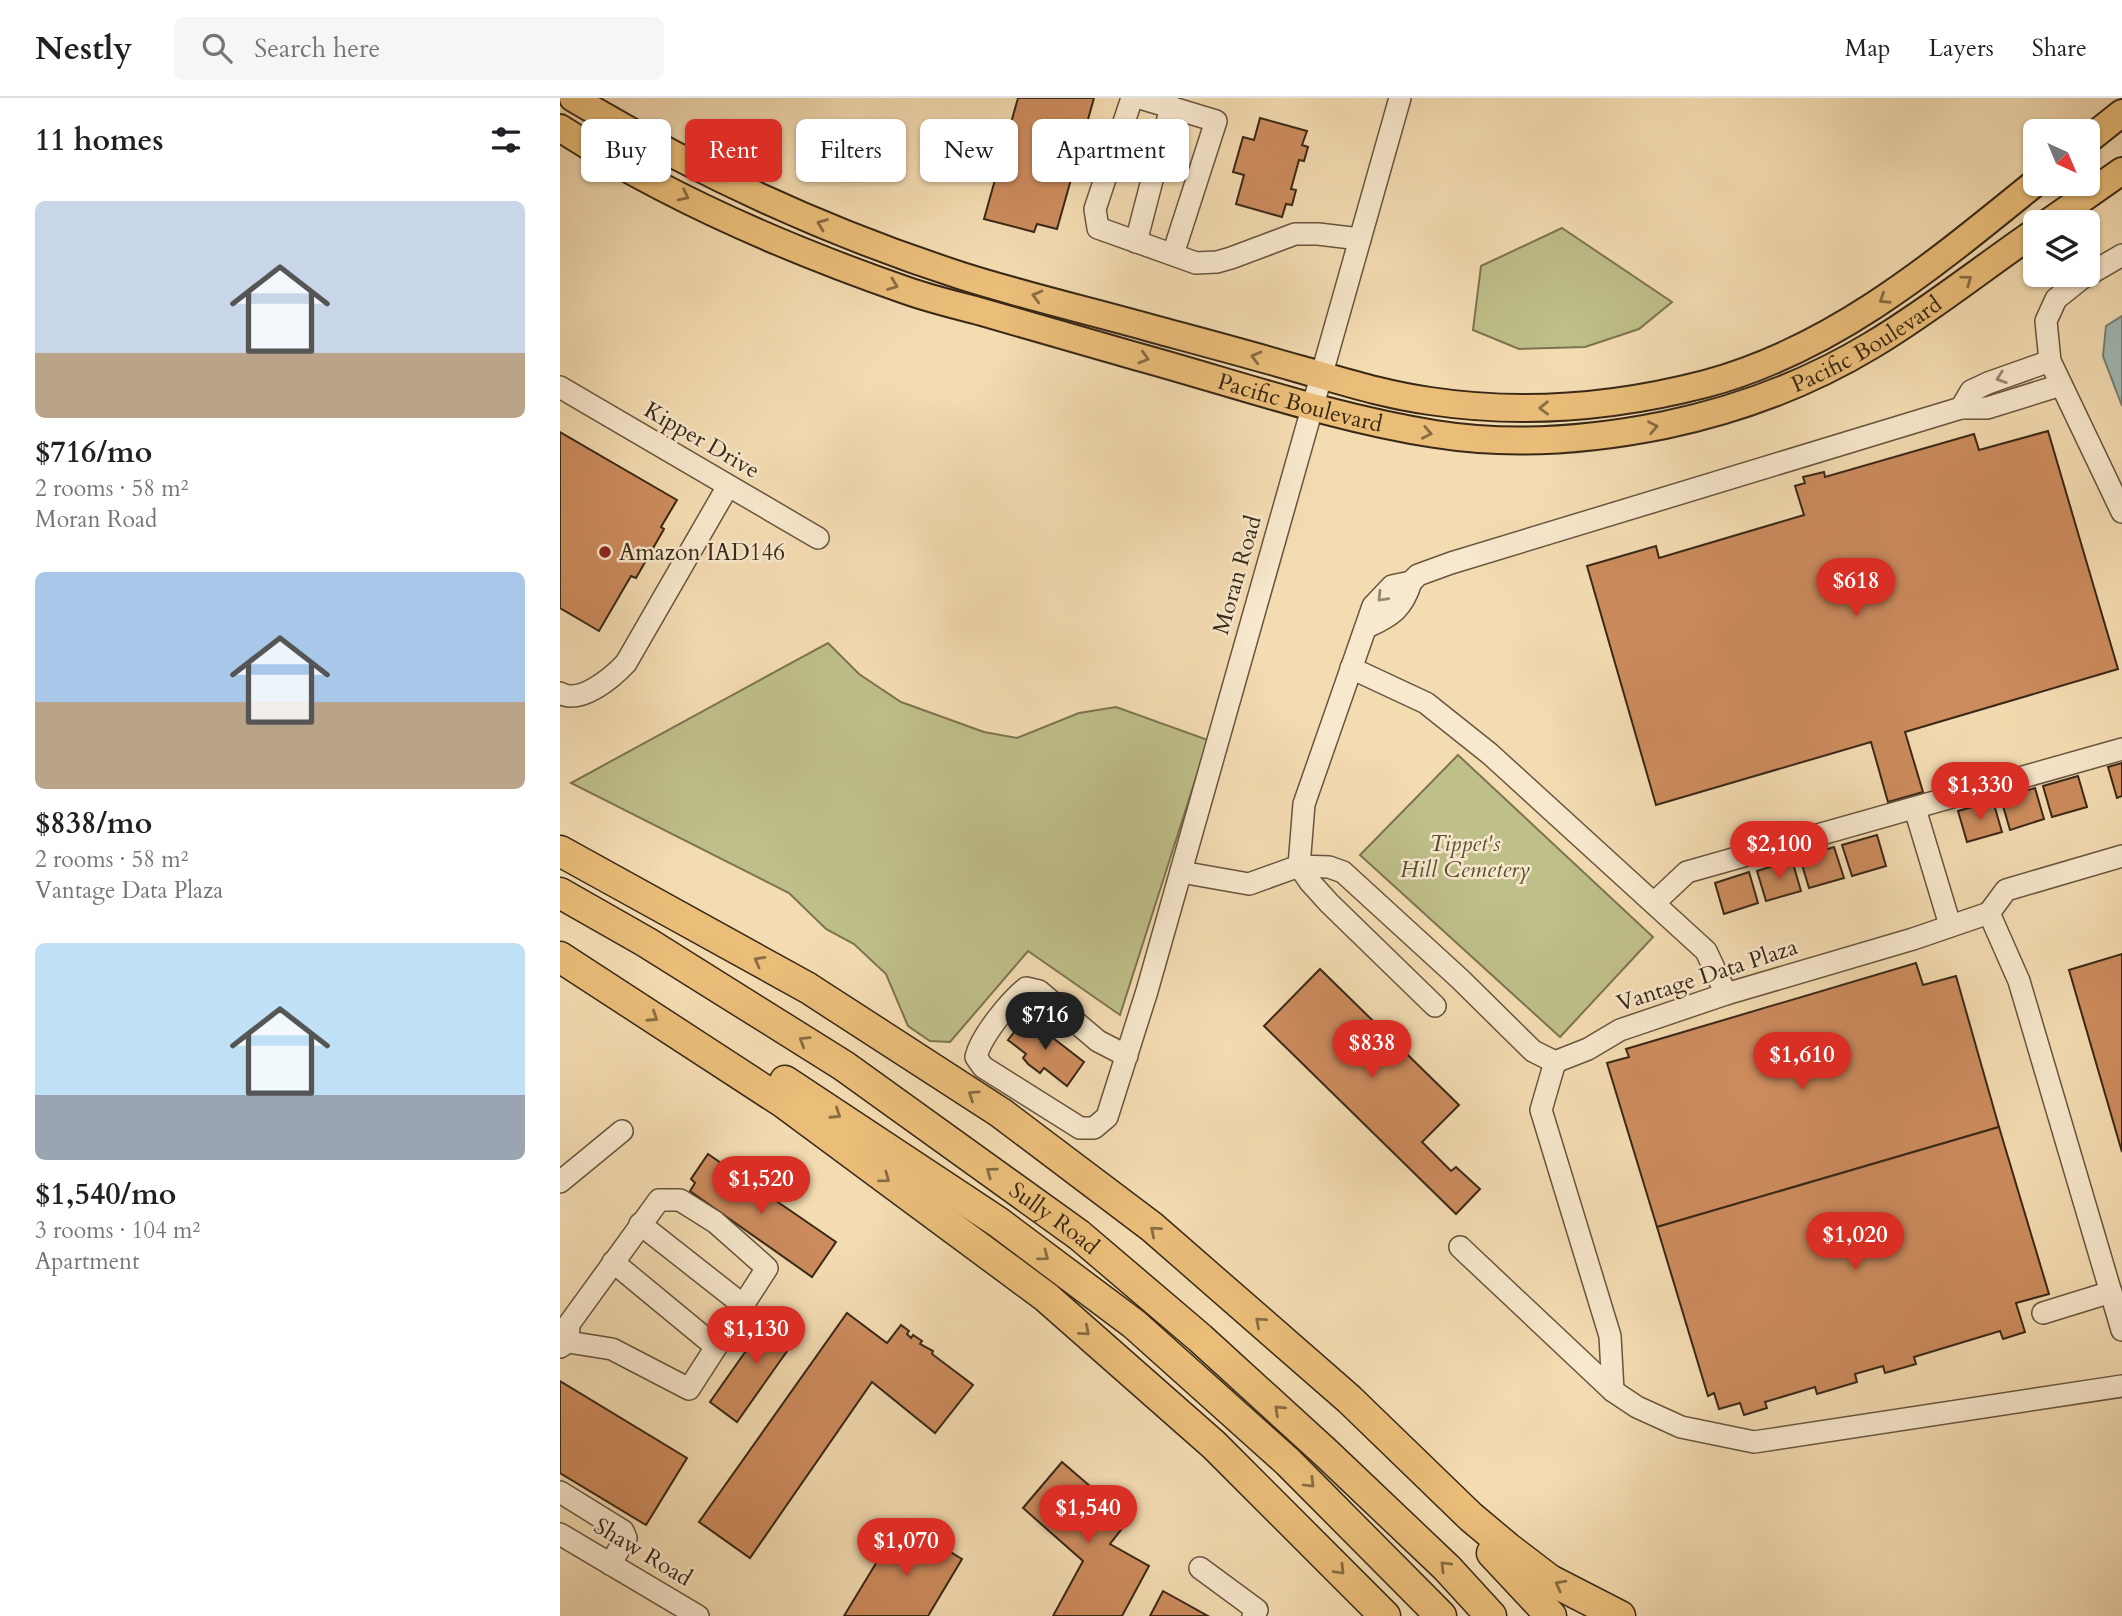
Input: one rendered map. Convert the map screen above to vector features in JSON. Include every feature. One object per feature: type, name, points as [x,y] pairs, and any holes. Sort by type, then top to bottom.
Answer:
[{"type":"highway","points":[[560,852],[808,988],[1001,1114],[1152,1227],[1349,1399],[1471,1517],[1508,1548],[1550,1580],[1620,1616]]},
{"type":"highway","name":"Sully Road","points":[[560,893],[646,942],[844,1066],[1079,1235],[1200,1338],[1326,1453],[1447,1568],[1491,1616]]},
{"type":"highway","points":[[560,957],[784,1103],[1046,1297],[1214,1445],[1385,1616]]},
{"type":"highway","points":[[709,1053],[777,1075],[999,1222],[1134,1324],[1288,1462],[1441,1616]]},
{"type":"highway","points":[[1349,1399],[1551,1616]]},
{"type":"main road","name":"Pacific Boulevard","points":[[573,98],[674,157],[810,219],[963,276],[1384,393],[1430,401],[1516,408],[1567,408],[1612,402],[1709,383],[1755,367],[1797,348],[1869,309],[1927,270],[2023,193]]},
{"type":"main road","points":[[2100,130],[2122,113]]},
{"type":"main road","name":"Pacific Boulevard","points":[[560,128],[706,208],[802,251],[908,291],[1312,408],[1438,435],[1549,440],[1625,433],[1700,417],[1783,389],[1848,359],[1927,309],[2023,241]]},
{"type":"main road","points":[[2066,210],[2122,171]]},
{"type":"street","points":[[1132,98],[1095,208],[1098,228],[1196,264],[1217,262],[1295,234],[1360,239]]},
{"type":"street","points":[[1140,98],[1216,121],[1172,254]]},
{"type":"street","name":"Moran Road","points":[[1126,1061],[1039,991],[1026,988],[978,1047],[976,1057],[983,1067],[1080,1128],[1094,1128],[1107,1117],[1126,1061],[1181,872],[1400,98]]},
{"type":"street","points":[[1136,242],[1171,107]]},
{"type":"street","points":[[2122,255],[2081,279],[2056,299],[2046,321],[2050,361],[2122,512]]},
{"type":"street","points":[[1961,408],[1971,391],[2050,361]]},
{"type":"street","points":[[1435,1006],[1329,903],[1310,883],[1299,866],[1304,804],[1373,606],[1392,586],[1411,582],[1418,575],[1451,563],[1961,408],[1987,408],[2061,385]]},
{"type":"street","name":"Kipper Drive","points":[[560,387],[818,538]]},
{"type":"street","points":[[560,693],[565,696],[580,695],[615,674],[626,663],[728,486]]},
{"type":"street","points":[[1351,668],[1426,703],[1490,754],[1706,951],[1726,994]]},
{"type":"street","points":[[1654,903],[1686,872],[2122,749]]},
{"type":"street","points":[[1915,809],[1950,925]]},
{"type":"street","points":[[2122,856],[2006,890],[1989,913],[2019,981],[2122,1330]]},
{"type":"street","points":[[1181,872],[1249,884],[1299,866],[1329,867],[1343,872],[1460,979],[1533,1051],[1555,1062],[1541,1110],[1609,1336],[1613,1391]]},
{"type":"street","name":"Vantage Data Plaza","points":[[1555,1062],[1588,1049],[1620,1030],[1726,994],[1913,939],[1989,913]]},
{"type":"street","points":[[564,1171],[622,1131]]},
{"type":"street","points":[[659,1200],[680,1200],[715,1222],[766,1268],[689,1389],[611,1349],[564,1344],[569,1324],[640,1224],[659,1200]]},
{"type":"street","points":[[640,1224],[743,1305]]},
{"type":"street","points":[[1460,1247],[1613,1391],[1637,1407],[1681,1427],[1754,1442],[2122,1386]]},
{"type":"street","points":[[613,1262],[716,1347]]},
{"type":"street","points":[[2043,1313],[2111,1293]]},
{"type":"street","points":[[560,1492],[623,1531],[626,1538],[610,1564]]},
{"type":"street","name":"Shaw Road","points":[[560,1534],[698,1616]]},
{"type":"street","points":[[1200,1568],[1257,1610],[1253,1616]]},
{"type":"green space","points":[[1562,228],[1672,302],[1639,329],[1585,347],[1519,349],[1473,330],[1481,266]]},
{"type":"green space","points":[[828,643],[859,674],[901,702],[984,732],[1017,738],[1079,713],[1116,707],[1208,740],[1120,1015],[1028,951],[950,1042],[930,1041],[908,1026],[886,974],[854,944],[826,929],[789,893],[571,783]]},
{"type":"green space","name":"Tippet's Hill Cemetery","points":[[1458,755],[1653,937],[1560,1037],[1360,855]]},
{"type":"water","points":[[2122,316],[2122,406],[2103,356],[2106,326]]},
{"type":"building","points":[[1018,98],[1094,98],[1088,119],[1032,119],[1032,182],[1070,182],[1057,229],[1037,224],[1034,232],[984,219],[994,182],[1018,182],[1018,119],[1012,119]]},
{"type":"building","points":[[1260,118],[1307,131],[1302,145],[1308,147],[1304,161],[1299,160],[1291,189],[1296,190],[1292,205],[1286,204],[1282,217],[1236,204],[1244,175],[1233,172],[1243,137],[1254,140]]},
{"type":"building","points":[[2048,431],[2118,669],[1905,732],[1923,792],[1888,802],[1871,742],[1656,805],[1587,566],[1656,546],[1659,558],[1804,515],[1795,486],[1805,483],[1803,477],[1824,472],[1825,477],[1974,434],[1979,450]]},
{"type":"building","name":"Amazon IAD146","points":[[560,432],[677,500],[636,578],[631,576],[599,631],[560,608]]},
{"type":"building","points":[[2122,763],[2122,796],[2117,798],[2108,767]]},
{"type":"building","points":[[2078,776],[2087,807],[2052,817],[2043,786]]},
{"type":"building","points":[[2035,788],[2044,819],[2010,830],[2001,799]]},
{"type":"building","points":[[1993,801],[2002,832],[1967,842],[1958,811]]},
{"type":"building","points":[[1877,835],[1886,866],[1852,876],[1842,845]]},
{"type":"building","points":[[1834,847],[1844,878],[1809,888],[1800,858]]},
{"type":"building","points":[[1792,860],[1801,891],[1766,901],[1757,871]]},
{"type":"building","points":[[1749,872],[1758,903],[1724,914],[1715,883]]},
{"type":"building","points":[[2122,954],[2122,1152],[2069,970]]},
{"type":"building","points":[[1916,963],[1923,985],[1956,976],[1999,1127],[1657,1227],[1607,1063],[1629,1057],[1626,1049]]},
{"type":"building","points":[[1320,969],[1459,1105],[1422,1142],[1451,1171],[1456,1167],[1480,1189],[1456,1214],[1264,1026]]},
{"type":"building","points":[[1026,1017],[1084,1062],[1067,1086],[1044,1068],[1040,1073],[1028,1064],[1023,1058],[1026,1054],[1008,1040]]},
{"type":"building","points":[[1999,1127],[2049,1294],[2016,1303],[2025,1332],[2003,1339],[2000,1331],[1914,1357],[1916,1364],[1885,1373],[1883,1366],[1855,1374],[1857,1382],[1817,1394],[1815,1387],[1765,1402],[1767,1408],[1744,1415],[1740,1403],[1719,1409],[1714,1393],[1708,1396],[1657,1227]]},
{"type":"building","points":[[708,1154],[836,1242],[812,1277],[690,1191],[695,1183],[691,1179]]},
{"type":"building","points":[[774,1311],[802,1330],[737,1422],[710,1402]]},
{"type":"building","points":[[847,1313],[887,1343],[901,1325],[909,1331],[907,1334],[911,1338],[913,1335],[922,1341],[920,1344],[933,1351],[932,1354],[973,1385],[935,1433],[872,1382],[750,1558],[699,1522]]},
{"type":"building","points":[[560,1381],[687,1458],[646,1525],[560,1473]]},
{"type":"building","points":[[1062,1462],[1098,1493],[1100,1490],[1107,1496],[1104,1499],[1109,1503],[1112,1500],[1120,1507],[1117,1510],[1122,1514],[1124,1511],[1131,1517],[1110,1544],[1149,1566],[1122,1616],[1053,1616],[1083,1561],[1023,1508]]},
{"type":"building","points":[[901,1522],[962,1559],[928,1616],[844,1616]]},
{"type":"building","points":[[1163,1591],[1208,1616],[1150,1616]]},
{"type":"place","name":"Amazon IAD146","points":[[605,552]]}]
